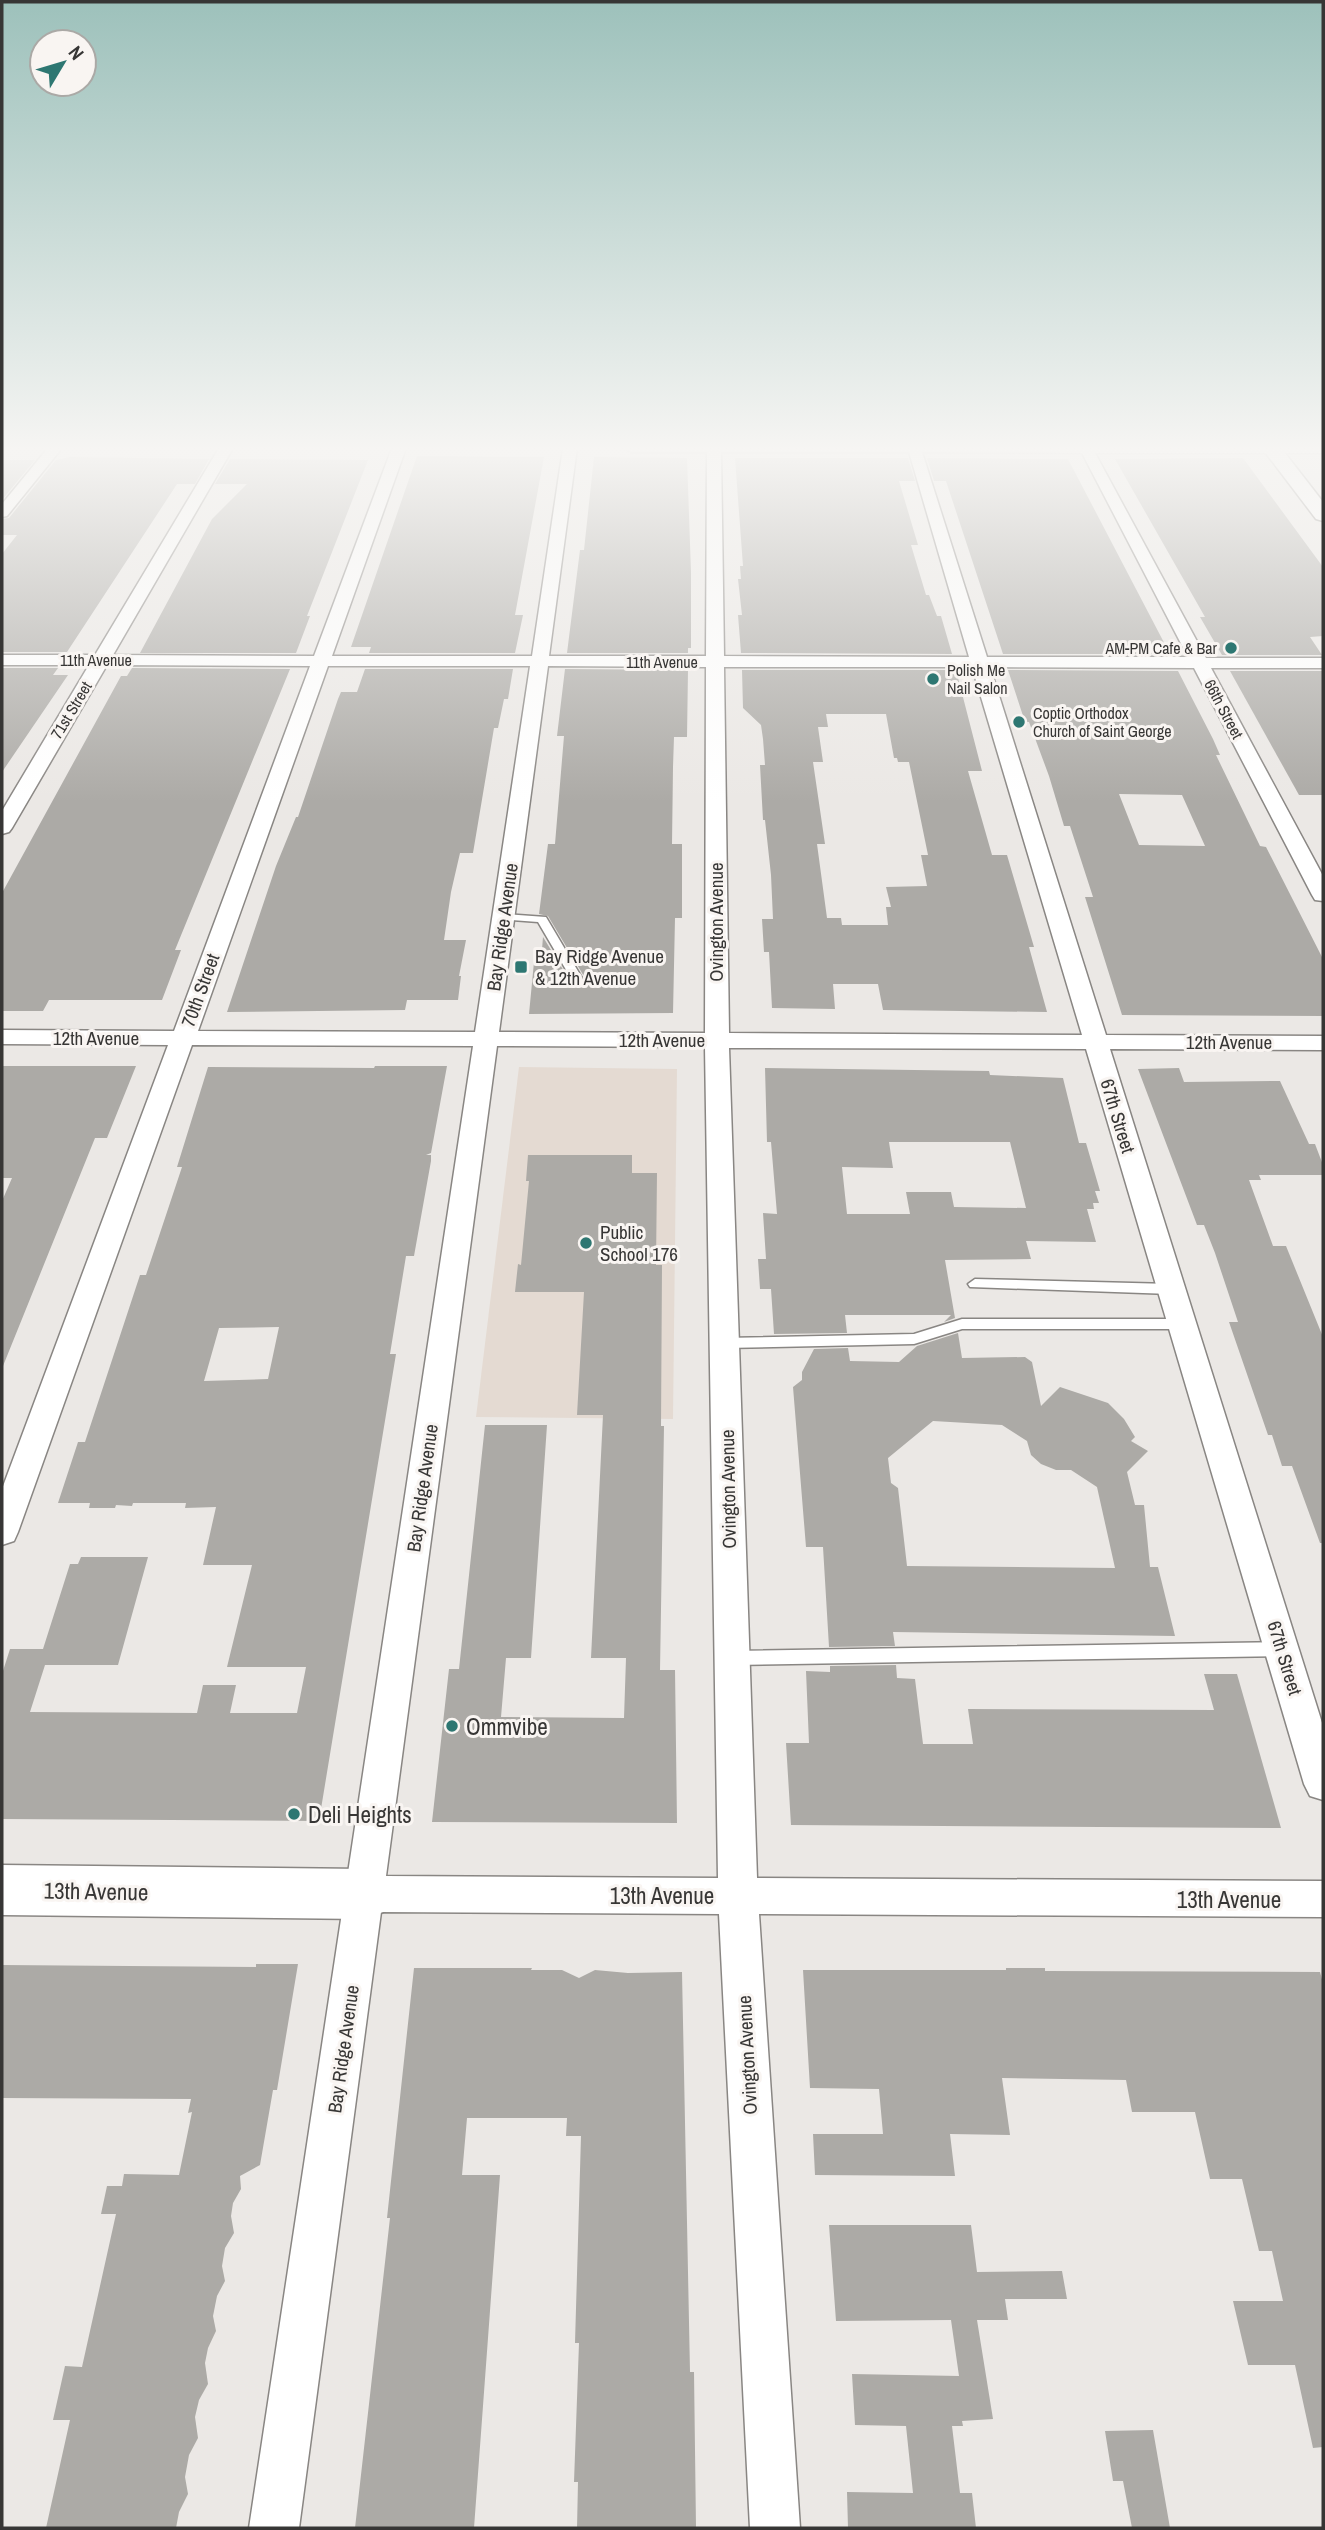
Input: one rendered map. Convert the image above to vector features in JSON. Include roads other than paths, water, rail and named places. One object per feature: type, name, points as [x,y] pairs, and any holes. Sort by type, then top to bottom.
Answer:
[{"type":"main road","name":"13th Avenue","points":[[2,1890],[365,1894]]},
{"type":"street","name":"71st Street","points":[[2,828],[156,566]]},
{"type":"street","name":"70th Street","points":[[2,1532],[355,566]]},
{"type":"street","name":"Bay Ridge Avenue","points":[[274,2528],[553,566]]},
{"type":"street","name":"Ovington Avenue","points":[[715,566],[716,1041],[738,1896],[775,2528]]},
{"type":"street","name":"67th Street","points":[[950,566],[1323,1784]]},
{"type":"street","name":"66th Street","points":[[1149,566],[1323,895]]},
{"type":"street","name":"11th Avenue","points":[[2,660],[1323,663]]},
{"type":"street","name":"12th Avenue","points":[[2,1037],[1323,1043]]},
{"type":"street","name":"13th Avenue","points":[[365,1894],[1323,1899]]},
{"type":"lane","points":[[503,917],[542,919],[576,978]]},
{"type":"lane","points":[[975,1284],[1171,1289]]},
{"type":"lane","points":[[724,1343],[914,1339],[962,1324],[1182,1324]]},
{"type":"lane","points":[[732,1658],[1282,1649]]},
{"type":"place","name":"AM-PM Cafe & Bar","points":[[1231,648]]},
{"type":"place","name":"Polish Me Nail Salon","points":[[933,679]]},
{"type":"place","name":"Coptic Orthodox Church of Saint George","points":[[1019,722]]},
{"type":"place","name":"Bay Ridge Avenue & 12th Avenue","points":[[521,967]]},
{"type":"place","name":"Public School 176","points":[[586,1243]]},
{"type":"place","name":"Ommvibe","points":[[452,1726]]},
{"type":"place","name":"Deli Heights","points":[[294,1814]]}]
